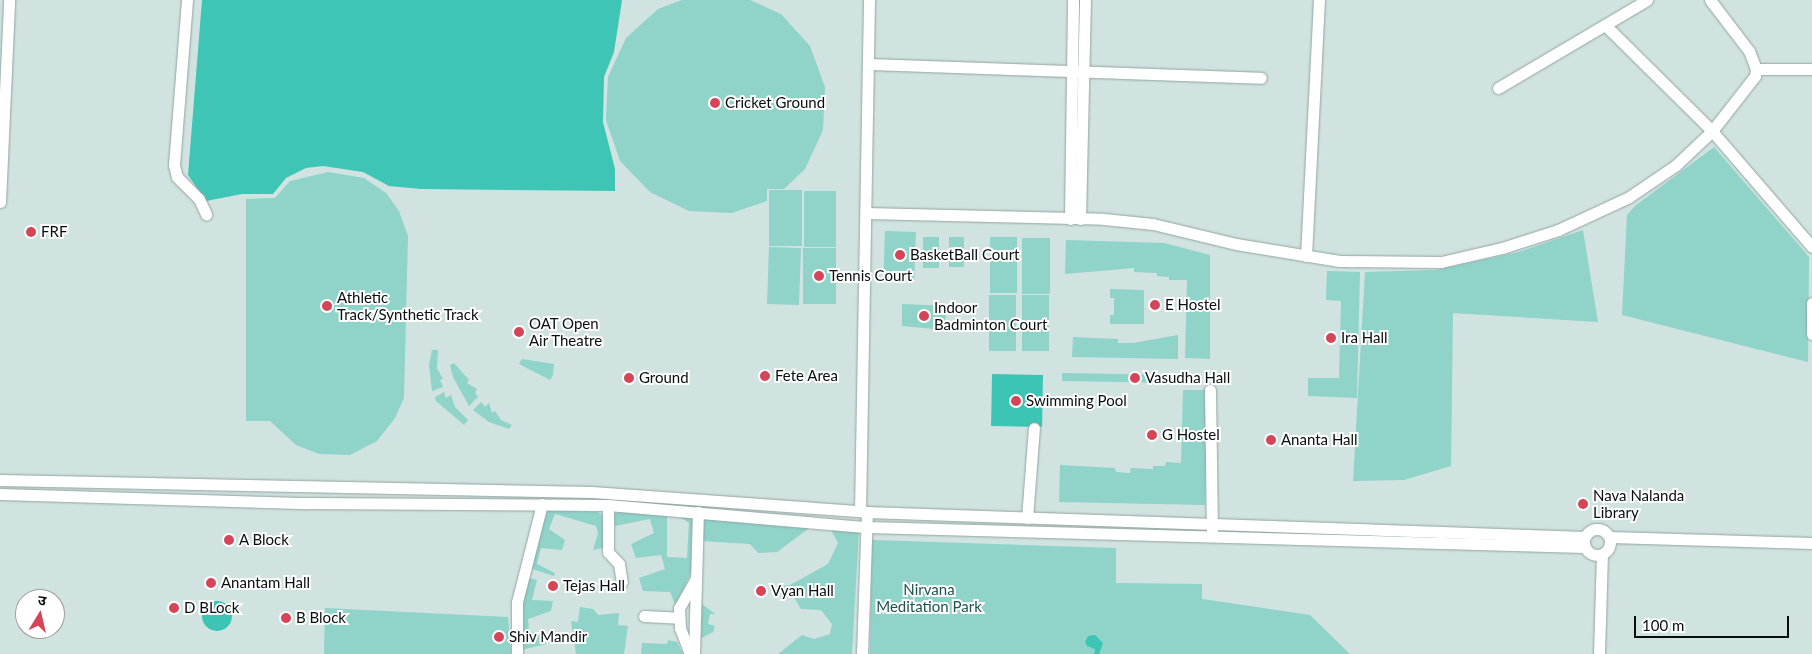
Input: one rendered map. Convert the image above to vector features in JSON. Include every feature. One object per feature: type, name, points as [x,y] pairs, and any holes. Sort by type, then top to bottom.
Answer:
[{"type":"street","points":[[0,202],[9,0]]},
{"type":"street","points":[[186,0],[174,165],[177,177],[199,199],[206,214]]},
{"type":"street","points":[[862,654],[865,517],[869,0]]},
{"type":"street","points":[[1073,0],[1078,70]]},
{"type":"street","points":[[1075,219],[1078,70],[1085,0]]},
{"type":"street","points":[[1306,256],[1320,0]]},
{"type":"street","points":[[1498,88],[1646,0]]},
{"type":"street","points":[[866,213],[1075,219],[1153,224],[1236,244],[1340,261],[1441,262],[1502,248],[1558,230],[1629,197],[1676,165],[1712,131],[1755,76],[1756,69],[1749,51],[1710,0]]},
{"type":"street","points":[[1605,25],[1712,131],[1812,247]]},
{"type":"street","points":[[868,64],[1261,78]]},
{"type":"street","points":[[1756,69],[1812,69]]},
{"type":"street","points":[[1812,303],[1812,334]]},
{"type":"street","points":[[1210,390],[1212,531]]},
{"type":"street","points":[[1027,518],[1034,428]]},
{"type":"street","points":[[0,480],[521,491],[662,496],[865,517],[1027,518],[1212,531]]},
{"type":"street","points":[[205,484],[205,500]]},
{"type":"street","points":[[519,504],[521,491]]},
{"type":"street","points":[[0,494],[205,500],[608,505],[698,512],[1212,531],[1584,542],[1597,529],[1610,537],[1812,543]]},
{"type":"street","points":[[517,654],[516,602],[542,504]]},
{"type":"street","points":[[608,505],[608,552],[619,564],[622,582]]},
{"type":"street","points":[[694,654],[698,512]]},
{"type":"street","points":[[1584,542],[1591,554],[1602,555],[1610,548],[1610,537]]},
{"type":"street","points":[[1599,654],[1602,555]]},
{"type":"street","points":[[690,654],[679,618],[681,600],[696,578]]},
{"type":"street","points":[[644,616],[679,618]]},
{"type":"green space","name":"Cricket Ground","points":[[682,0],[750,0],[781,14],[810,46],[825,87],[823,130],[805,169],[784,189],[767,189],[767,201],[732,213],[689,211],[650,192],[620,161],[606,120],[608,77],[626,38],[658,9]]},
{"type":"green space","points":[[1714,147],[1809,257],[1808,362],[1622,315],[1627,215],[1635,206]]},
{"type":"green space","name":"Athletic Track/Synthetic Track","points":[[328,172],[364,178],[386,193],[399,211],[408,236],[404,398],[395,418],[377,441],[350,455],[319,454],[296,445],[270,421],[246,421],[246,199],[275,198],[290,181]]},
{"type":"green space","name":"Tennis Court","points":[[769,190],[802,190],[802,246],[769,246]]},
{"type":"green space","name":"Tennis Court","points":[[804,191],[836,191],[836,247],[804,247]]},
{"type":"green space","points":[[1583,230],[1598,322],[1453,313],[1451,466],[1404,480],[1353,481],[1365,272],[1436,270],[1519,252]]},
{"type":"green space","name":"BasketBall Court","points":[[885,231],[916,232],[914,280],[883,279]]},
{"type":"green space","points":[[923,237],[939,237],[939,268],[923,268]]},
{"type":"green space","points":[[949,237],[964,237],[964,267],[949,267]]},
{"type":"green space","points":[[990,237],[1017,237],[1017,293],[990,293]]},
{"type":"green space","points":[[1022,238],[1050,238],[1050,294],[1022,294]]},
{"type":"green space","points":[[1066,240],[1164,243],[1210,255],[1210,359],[1185,358],[1187,280],[1169,280],[1169,277],[1157,276],[1157,273],[1134,272],[1134,268],[1065,274]]},
{"type":"green space","name":"Tennis Court","points":[[769,247],[801,248],[799,305],[767,304]]},
{"type":"green space","name":"Tennis Court","points":[[803,248],[836,248],[836,304],[803,304]]},
{"type":"green space","points":[[1327,271],[1360,272],[1357,398],[1308,396],[1308,378],[1339,378],[1341,301],[1326,300]]},
{"type":"green space","points":[[1110,289],[1144,290],[1144,324],[1110,324],[1110,315],[1114,315],[1114,298],[1110,298]]},
{"type":"green space","points":[[989,295],[1016,295],[1016,351],[989,351]]},
{"type":"green space","points":[[1022,295],[1049,295],[1049,351],[1022,351]]},
{"type":"green space","name":"Indoor Badminton Court","points":[[902,304],[947,306],[944,330],[902,326]]},
{"type":"green space","points":[[1178,335],[1178,359],[1072,357],[1073,337],[1118,339],[1118,343],[1133,343]]},
{"type":"green space","points":[[432,350],[438,350],[437,368],[443,379],[440,380],[443,387],[432,391],[429,365]]},
{"type":"green space","points":[[522,359],[554,364],[553,375],[550,380],[519,364]]},
{"type":"green space","points":[[454,363],[469,380],[467,383],[477,389],[475,393],[478,397],[469,406],[453,377],[450,365]]},
{"type":"green space","points":[[1062,373],[1177,375],[1177,383],[1062,381]]},
{"type":"green space","points":[[1183,390],[1208,390],[1205,505],[1059,502],[1060,465],[1115,468],[1116,472],[1130,473],[1131,468],[1153,469],[1153,466],[1165,466],[1166,462],[1181,463]]},
{"type":"green space","points":[[444,392],[446,398],[451,395],[455,407],[468,420],[464,425],[436,401],[435,397]]},
{"type":"green space","points":[[481,402],[485,407],[489,403],[492,413],[495,411],[501,420],[512,425],[509,429],[489,422],[473,410]]},
{"type":"green space","points":[[545,510],[598,512],[603,516],[603,548],[593,550],[598,533],[596,526],[555,514],[549,529],[565,540],[562,550],[541,548],[537,564],[555,573],[554,576],[529,568]]},
{"type":"green space","points":[[619,512],[667,515],[667,557],[687,558],[689,523],[680,517],[690,516],[692,520],[691,572],[676,607],[670,592],[643,591],[639,578],[665,569],[661,555],[636,558],[631,544],[654,533],[650,519],[615,526],[614,514]]},
{"type":"green space","points":[[702,517],[812,526],[777,552],[758,553],[750,544],[701,541]]},
{"type":"green space","points":[[830,528],[859,530],[852,654],[778,654],[802,635],[814,639],[830,634],[832,624],[821,610],[801,609],[790,591],[780,590],[781,586],[790,585],[828,564],[838,543]]},
{"type":"green space","name":"Nirvana Meditation Park","points":[[872,540],[1116,548],[1116,583],[1202,584],[1202,599],[1310,615],[1350,654],[870,654]]},
{"type":"green space","points":[[526,577],[537,580],[532,600],[553,601],[551,611],[528,619],[529,631],[541,635],[554,634],[555,642],[521,650],[516,632]]},
{"type":"green space","points":[[702,604],[715,614],[710,614],[708,624],[715,626],[713,632],[700,639]]},
{"type":"green space","points":[[580,607],[593,609],[598,615],[619,613],[618,625],[628,626],[624,654],[576,654],[571,621],[578,622]]},
{"type":"green space","points":[[325,608],[508,617],[511,654],[324,654]]},
{"type":"green space","points":[[668,640],[677,642],[683,654],[641,654],[642,643],[667,644]]},
{"type":"shaded area","points":[[202,0],[622,0],[614,52],[604,77],[603,122],[615,169],[615,191],[421,189],[389,186],[363,172],[323,166],[306,168],[286,178],[273,194],[242,194],[206,201],[188,175]]},
{"type":"shaded area","name":"Swimming Pool","points":[[992,374],[1043,375],[1042,427],[991,426]]},
{"type":"shaded area","points":[[217,601],[228,605],[232,616],[228,627],[217,631],[206,627],[202,616],[206,605]]},
{"type":"shaded area","points":[[1095,635],[1103,643],[1099,654],[1094,654],[1095,649],[1087,646],[1085,642],[1088,636]]},
{"type":"place","name":"Cricket Ground","points":[[715,103]]},
{"type":"place","name":"FRF","points":[[31,232]]},
{"type":"place","name":"BasketBall Court","points":[[900,255]]},
{"type":"place","name":"Tennis Court","points":[[819,276]]},
{"type":"place","name":"E Hostel","points":[[1155,305]]},
{"type":"place","name":"Athletic Track/Synthetic Track","points":[[327,306]]},
{"type":"place","name":"Indoor Badminton Court","points":[[924,316]]},
{"type":"place","name":"OAT Open Air Theatre","points":[[519,332]]},
{"type":"place","name":"Ira Hall","points":[[1331,338]]},
{"type":"place","name":"Fete Area","points":[[765,376]]},
{"type":"place","name":"Ground","points":[[629,378]]},
{"type":"place","name":"Vasudha Hall","points":[[1135,378]]},
{"type":"place","name":"Swimming Pool","points":[[1016,401]]},
{"type":"place","name":"G Hostel","points":[[1152,435]]},
{"type":"place","name":"Ananta Hall","points":[[1271,440]]},
{"type":"place","name":"Nava Nalanda Library","points":[[1583,504]]},
{"type":"place","name":"A Block","points":[[229,540]]},
{"type":"place","name":"Anantam Hall","points":[[211,583]]},
{"type":"place","name":"Tejas Hall","points":[[553,586]]},
{"type":"place","name":"Vyan Hall","points":[[761,591]]},
{"type":"place","name":"D BLock","points":[[174,608]]},
{"type":"place","name":"B Block","points":[[286,618]]},
{"type":"place","name":"Shiv Mandir","points":[[499,637]]}]
